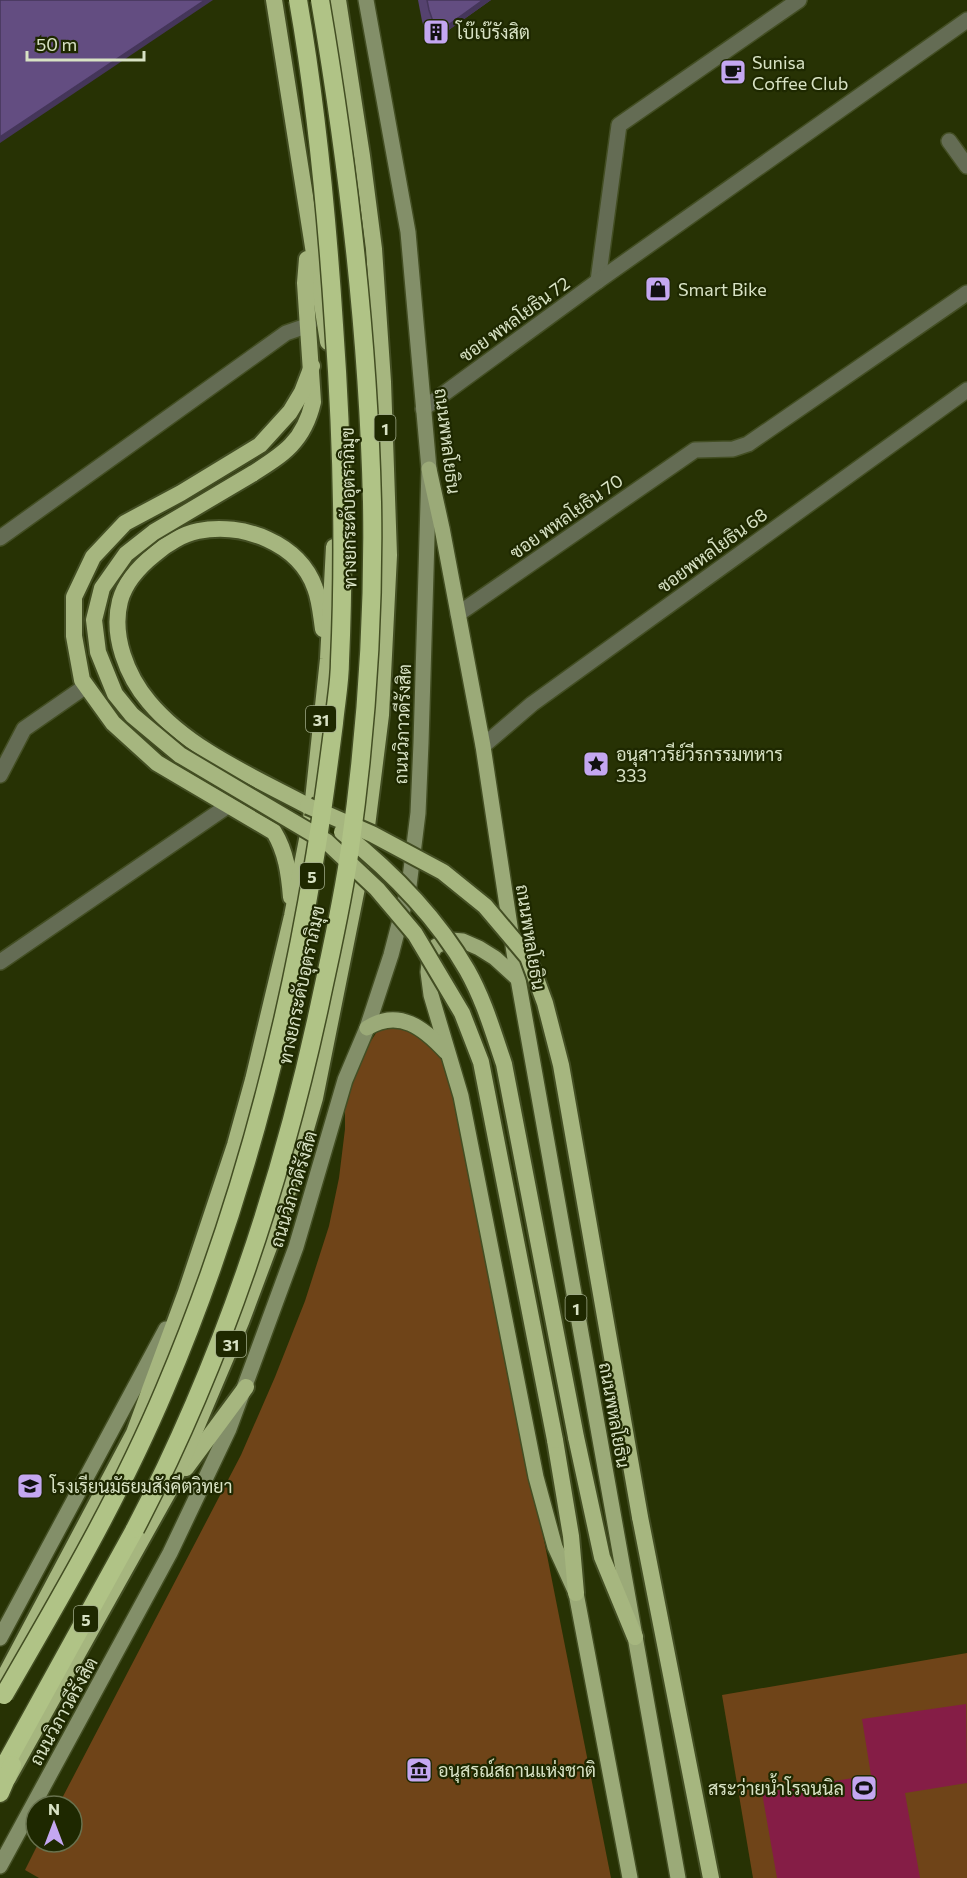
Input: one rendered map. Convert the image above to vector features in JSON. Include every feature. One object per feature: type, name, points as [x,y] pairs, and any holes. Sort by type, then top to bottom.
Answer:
[{"type":"highway","points":[[274,0],[326,326],[334,392],[334,566],[328,659]]},
{"type":"highway","name":"ทางยกระดับอุตราภิมุข","points":[[1,1696],[76,1572],[165,1390],[204,1290],[243,1173],[301,944],[324,806],[340,665],[342,529],[339,395],[329,244],[320,144],[298,0]]},
{"type":"highway","name":"ทางยกระดับอุตราภิมุข","points":[[0,1774],[157,1486],[200,1390],[238,1293],[272,1189],[304,1076],[350,850],[364,726],[370,623],[372,504],[359,294],[332,69],[320,0]]},
{"type":"highway","name":"1","points":[[338,0],[374,249],[383,381],[389,555],[381,714],[363,858]]},
{"type":"highway","points":[[310,235],[306,283],[313,402],[303,431],[282,455],[154,532],[126,554],[102,588],[94,620],[98,652],[116,694],[132,715],[180,755],[327,842],[377,890],[415,934],[462,1013],[481,1062],[555,1440],[571,1536],[576,1593]]},
{"type":"highway","points":[[292,916],[287,864],[283,846],[274,832],[157,763],[113,723],[86,686],[82,680],[74,636],[74,597],[93,557],[125,523],[181,493],[260,445],[290,411],[302,392],[312,366]]},
{"type":"highway","points":[[328,659],[315,588],[306,571],[292,555],[274,542],[252,534],[231,529],[198,531],[162,548],[145,562],[130,580],[120,600],[117,620],[121,650],[132,679],[150,703],[193,741],[243,772],[308,806],[372,834],[443,872],[485,906],[528,957],[545,1003],[561,1065],[640,1517],[711,1878]]},
{"type":"highway","name":"31","points":[[1,1696],[134,1433],[186,1292],[235,1145],[292,916],[311,819],[328,659]]},
{"type":"highway","points":[[308,806],[378,860],[415,899],[468,971],[488,1013],[504,1064],[576,1437],[602,1557],[635,1637]]},
{"type":"highway","name":"ถนนวิภาวดีรังสิต","points":[[0,1793],[171,1487],[241,1322],[281,1215],[315,1098],[363,858]]},
{"type":"highway","points":[[171,1487],[246,1387]]},
{"type":"highway","name":"5","points":[[0,1793],[37,1709]]},
{"type":"main road","name":"ถนนพหลโยธิน","points":[[366,0],[408,232],[429,470],[483,746],[518,979],[678,1878]]},
{"type":"main road","name":"ถนนวิภาวดีรังสิต","points":[[0,1866],[170,1553],[229,1430],[296,1247],[345,1080],[367,1028],[391,955],[409,886],[418,813],[429,470]]},
{"type":"main road","points":[[518,979],[495,958],[463,941],[451,940],[436,946],[430,955],[428,972],[437,1018],[461,1096],[536,1477],[555,1547],[576,1593],[630,1878]]},
{"type":"main road","points":[[367,1028],[378,1021],[393,1019],[408,1022],[424,1030],[450,1057]]},
{"type":"main road","name":"31","points":[[0,1638],[186,1292]]},
{"type":"street","points":[[598,281],[619,124],[799,0]]},
{"type":"street","name":"ซอย พหลโยธิน 72","points":[[423,410],[598,281],[967,20]]},
{"type":"street","points":[[949,141],[967,166]]},
{"type":"street","name":"ซอย พหลโยธิน 70","points":[[458,614],[695,450],[733,448],[748,444],[967,294]]},
{"type":"street","points":[[0,538],[286,333],[309,325]]},
{"type":"street","name":"ซอยพหลโยธิน 68","points":[[483,746],[532,704],[967,390]]},
{"type":"street","points":[[0,775],[24,729],[86,686]]},
{"type":"street","points":[[0,962],[229,805]]},
{"type":"shaded area","points":[[382,1024],[424,1030],[450,1066],[611,1878],[39,1878],[25,1870],[33,1854],[84,1854],[84,1794],[64,1794],[241,1455],[305,1301],[329,1226],[339,1178],[345,1129],[345,1080]]},
{"type":"shaded area","points":[[967,1653],[967,1878],[753,1878],[722,1695]]},
{"type":"shaded area","name":"สระว่ายน้ำโรจนนิล","points":[[966,1704],[967,1783],[905,1793],[920,1878],[777,1878],[762,1793],[871,1775],[862,1719]]},
{"type":"building","points":[[0,0],[205,0],[0,137]]},
{"type":"building","points":[[427,0],[483,0],[437,33]]},
{"type":"place","name":"โบ๊เบ๊รังสิต","points":[[436,32]]},
{"type":"place","name":"Sunisa Coffee Club","points":[[733,72]]},
{"type":"place","name":"Smart Bike","points":[[658,289]]},
{"type":"place","name":"อนุสาวรีย์วีรกรรมทหาร 333","points":[[596,764]]},
{"type":"place","name":"โรงเรียนมัธยมสังคีตวิทยา","points":[[30,1486]]},
{"type":"place","name":"อนุสรณ์สถานแห่งชาติ","points":[[419,1770]]},
{"type":"place","name":"สระว่ายน้ำโรจนนิล","points":[[864,1788]]}]
